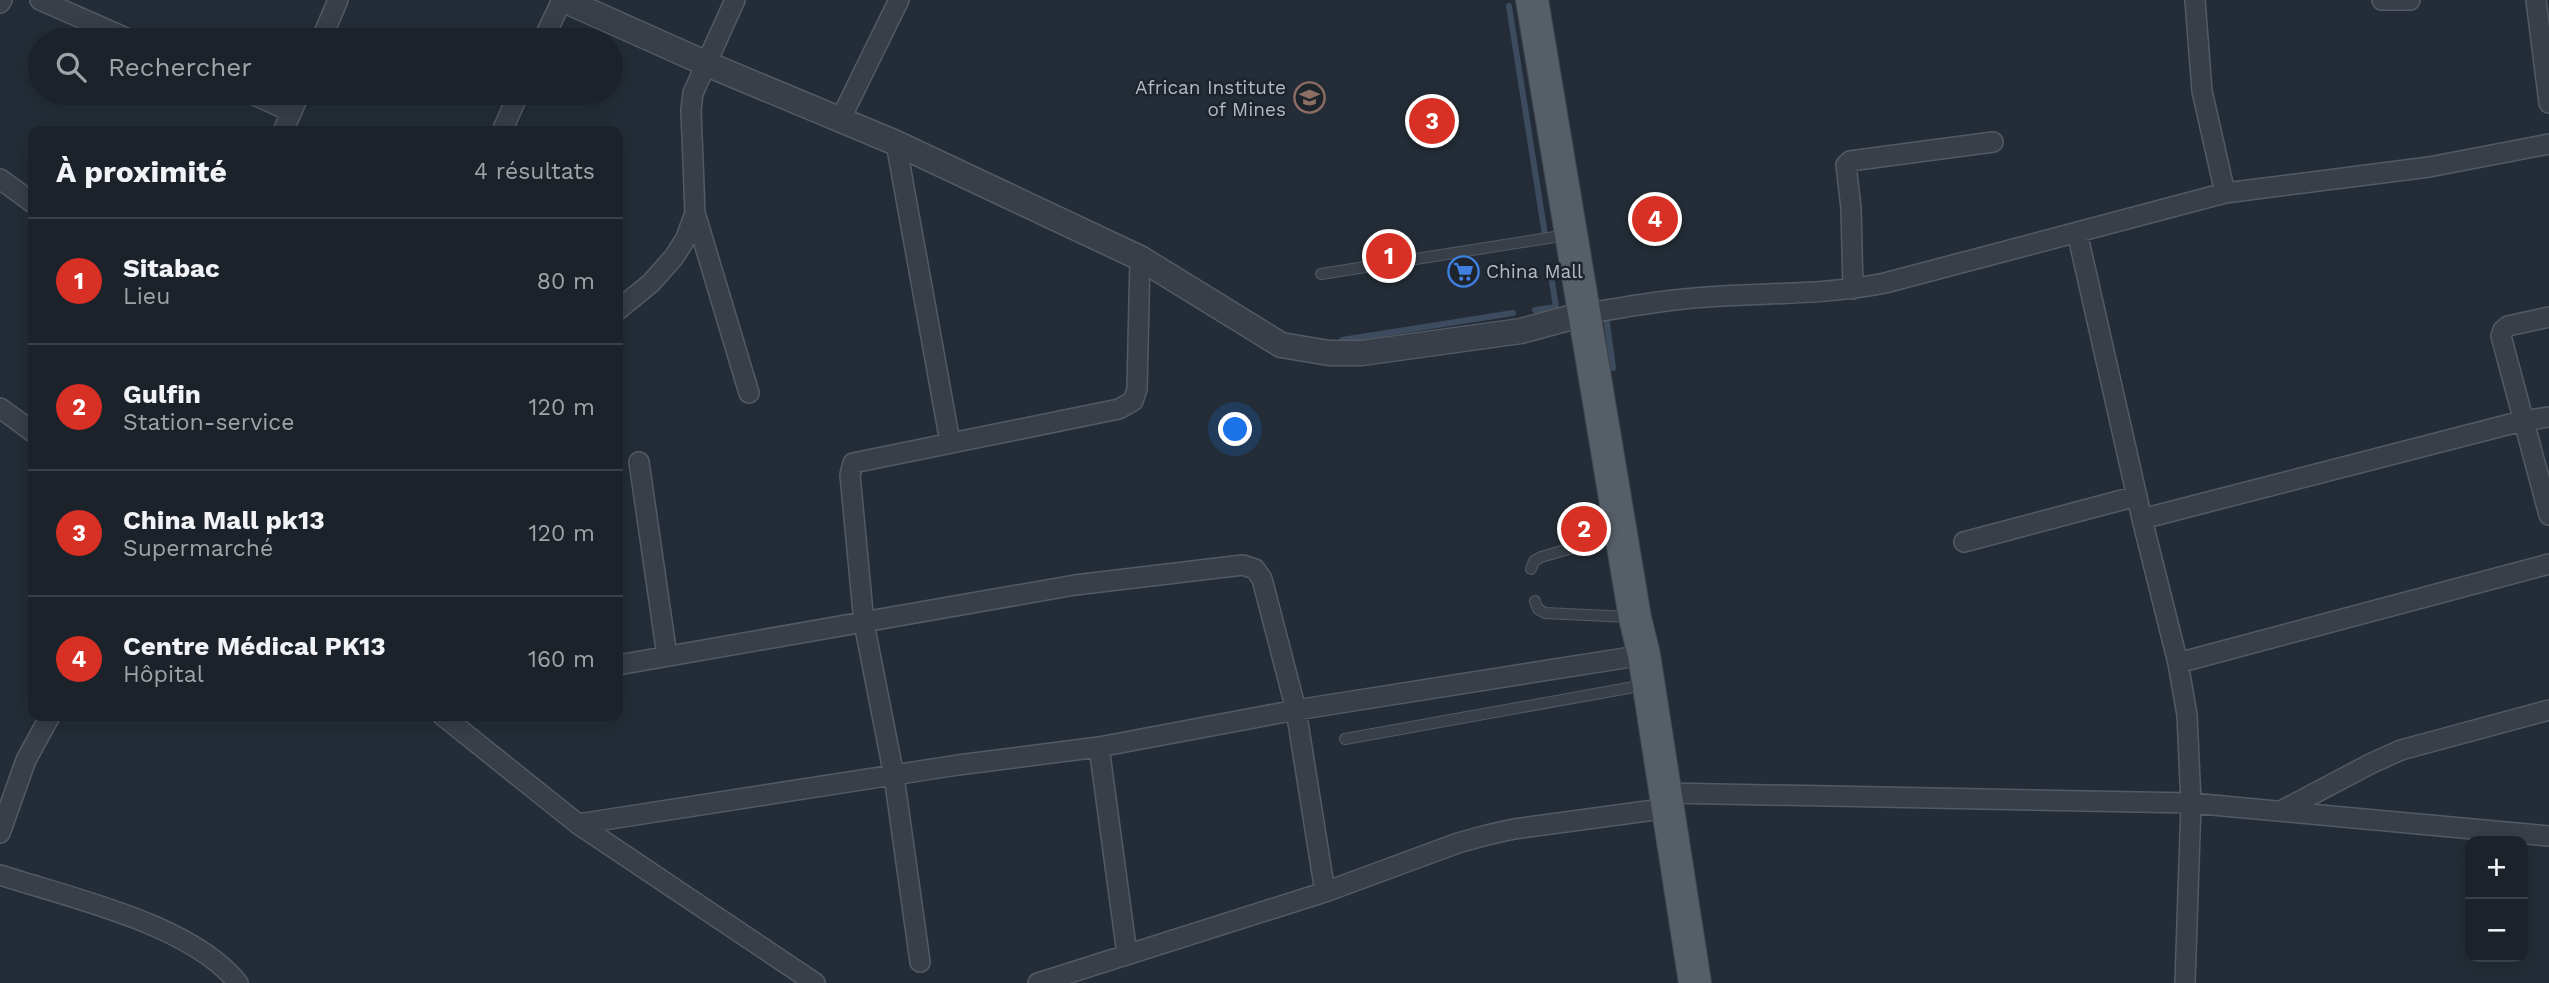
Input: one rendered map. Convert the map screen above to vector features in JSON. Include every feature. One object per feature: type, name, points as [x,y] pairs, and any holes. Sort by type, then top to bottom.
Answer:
[{"type":"main road","points":[[1532,0],[1620,533],[1647,670],[1695,983]]},
{"type":"street","points":[[40,0],[104,28]]},
{"type":"street","points":[[326,28],[338,0]]},
{"type":"street","points":[[549,28],[563,0],[707,64],[841,118],[1140,258],[1281,345],[1329,354],[1362,353],[1521,331],[1584,314],[1645,303],[1853,289],[2225,193],[2429,167],[2549,144]]},
{"type":"street","points":[[735,0],[693,93],[691,110],[695,214],[750,393]]},
{"type":"street","points":[[841,118],[899,0]]},
{"type":"street","points":[[2196,0],[2202,91],[2225,193]]},
{"type":"street","points":[[2382,0],[2410,0]]},
{"type":"street","points":[[2536,0],[2549,103]]},
{"type":"street","points":[[277,105],[292,112]]},
{"type":"street","points":[[285,126],[295,105]]},
{"type":"street","points":[[504,126],[514,105]]},
{"type":"street","points":[[1853,289],[1851,208],[1846,165],[1850,161],[1993,142]]},
{"type":"street","points":[[896,143],[950,442]]},
{"type":"street","points":[[0,179],[28,199]]},
{"type":"street","points":[[623,306],[651,283],[674,257],[686,238],[695,214]]},
{"type":"street","points":[[2077,232],[2142,519],[2178,663],[2190,734],[2191,803],[2185,983]]},
{"type":"street","points":[[920,962],[894,776],[864,623],[850,475],[853,463],[1119,409],[1133,401],[1137,389],[1140,258]]},
{"type":"street","points":[[2549,317],[2508,326],[2501,336],[2549,516]]},
{"type":"street","points":[[0,408],[28,428]]},
{"type":"street","points":[[2142,519],[2549,417]]},
{"type":"street","points":[[639,462],[667,656]]},
{"type":"street","points":[[1964,542],[2137,496]]},
{"type":"street","points":[[2178,663],[2549,564]]},
{"type":"street","points":[[623,664],[1075,584],[1242,565],[1255,569],[1262,579],[1296,710],[1325,892]]},
{"type":"street","points":[[578,824],[1099,747],[1296,710],[1647,670]]},
{"type":"street","points":[[2281,811],[2401,750],[2549,710]]},
{"type":"street","points":[[0,833],[26,760],[47,721]]},
{"type":"street","points":[[449,721],[578,824],[802,979]]},
{"type":"street","points":[[1099,747],[1126,954]]},
{"type":"street","points":[[1038,983],[1325,892],[1458,843],[1514,829],[1668,800],[2191,803],[2549,836]]},
{"type":"street","points":[[0,875],[138,920],[183,939],[210,955],[238,983]]},
{"type":"lane","points":[[1321,274],[1571,235]]},
{"type":"lane","points":[[1531,569],[1534,561],[1541,557],[1620,533]]},
{"type":"lane","points":[[1535,601],[1538,609],[1545,613],[1635,618]]},
{"type":"lane","points":[[1345,739],[1647,670]]},
{"type":"waterway","points":[[1509,6],[1545,235]]},
{"type":"waterway","points":[[1535,310],[1556,307],[1550,270]]},
{"type":"waterway","points":[[1342,340],[1513,313]]},
{"type":"waterway","points":[[1606,316],[1613,368]]},
{"type":"place","name":"African Institute of Mines","points":[[1309,98]]},
{"type":"place","name":"China Mall pk13","points":[[1432,121]]},
{"type":"place","name":"Centre Médical PK13","points":[[1655,219]]},
{"type":"place","name":"Sitabac","points":[[1389,256]]},
{"type":"place","name":"China Mall","points":[[1463,271]]},
{"type":"place","name":"Gulfin","points":[[1584,529]]}]
